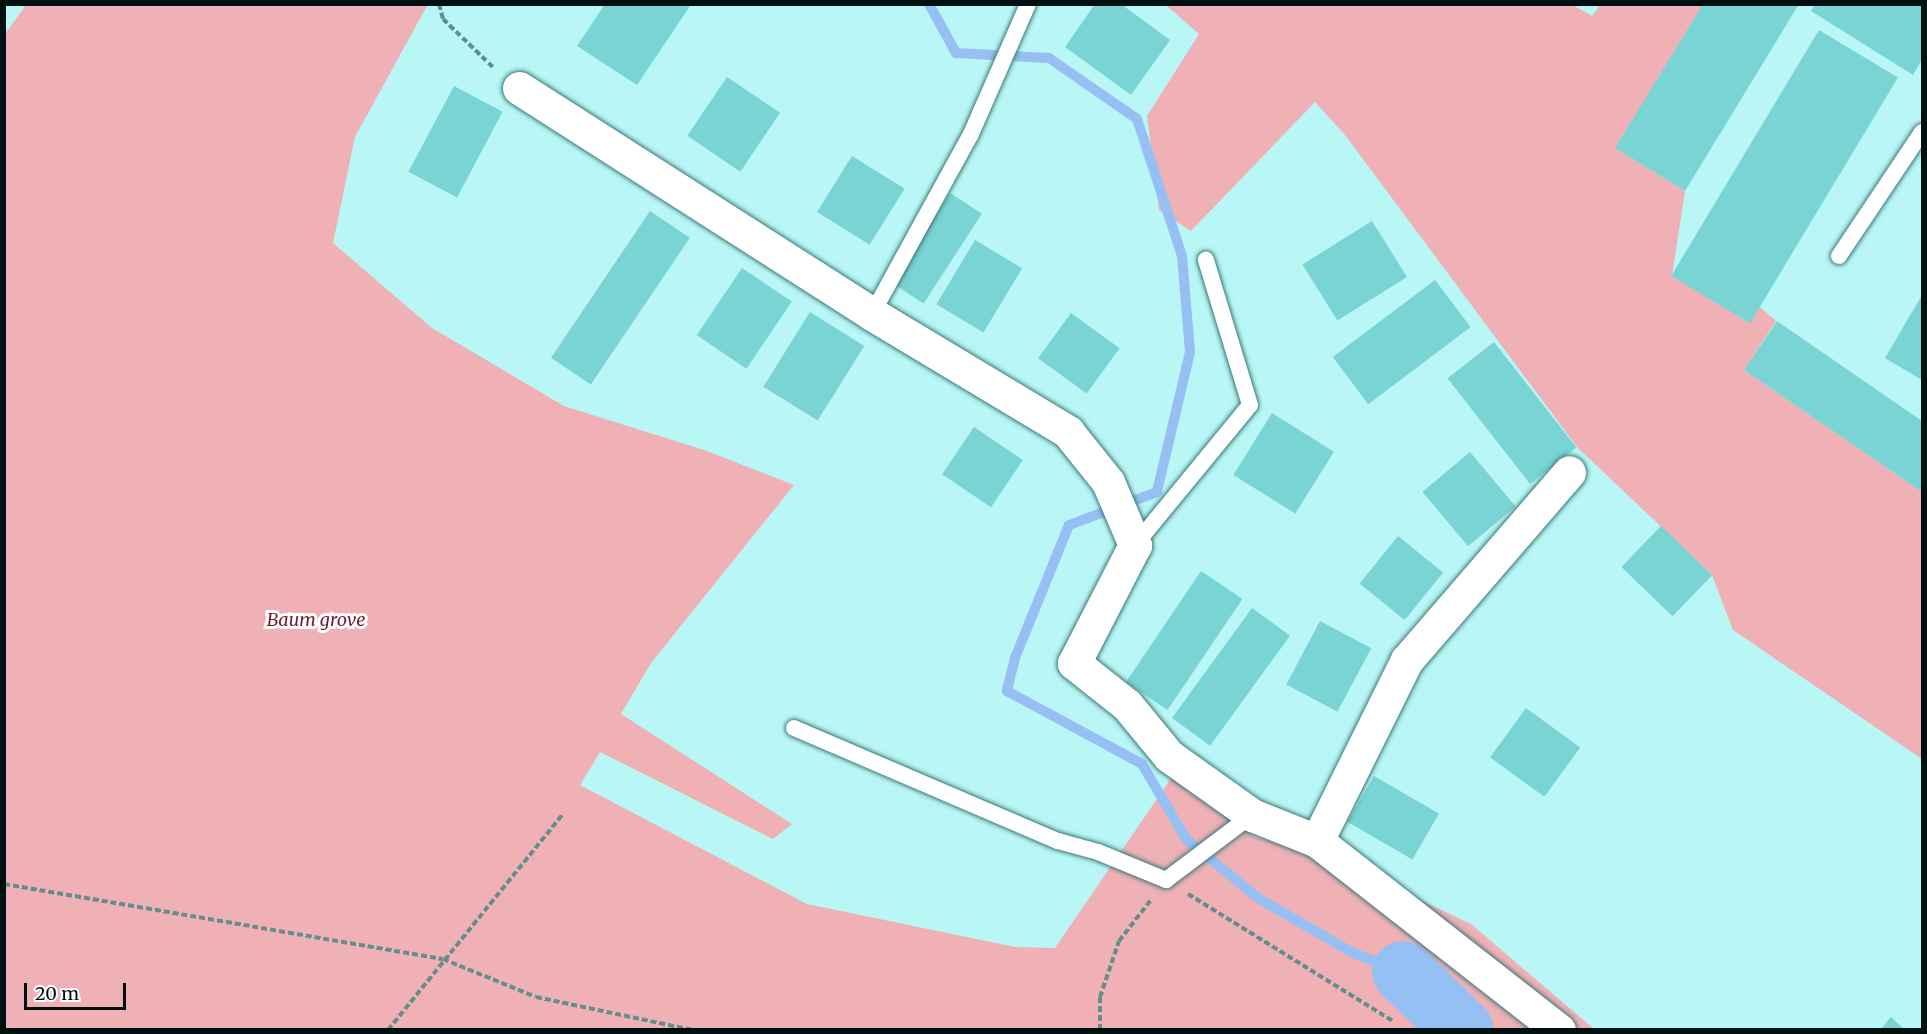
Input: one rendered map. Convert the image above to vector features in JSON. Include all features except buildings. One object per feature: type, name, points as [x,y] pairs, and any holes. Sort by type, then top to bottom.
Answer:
[{"type":"street","points":[[519,88],[872,314],[1068,432],[1110,485],[1135,545],[1074,663],[1127,705],[1169,756],[1252,815],[1317,841],[1559,1029]]},
{"type":"street","points":[[1317,841],[1407,660],[1569,472]]},
{"type":"lane","points":[[872,314],[972,134],[1028,4]]},
{"type":"lane","points":[[1839,256],[1923,132]]},
{"type":"lane","points":[[1135,545],[1250,405],[1206,260]]},
{"type":"lane","points":[[795,728],[1058,841],[1098,852],[1166,880],[1252,815]]},
{"type":"path","points":[[439,4],[443,19],[519,88]]},
{"type":"path","points":[[388,1029],[562,815]]},
{"type":"path","points":[[1100,1029],[1100,997],[1119,941],[1166,880],[1393,1021]]},
{"type":"path","points":[[4,884],[443,959],[537,997],[693,1029]]},
{"type":"green space","name":"Baum grove","points":[[428,4],[355,137],[333,243],[432,328],[564,406],[707,451],[794,485],[651,663],[621,714],[792,824],[773,839],[600,752],[580,785],[807,904],[1015,947],[1055,948],[1176,771],[1253,836],[1344,864],[1471,924],[1594,1029],[5,1030],[5,34],[26,5]]},
{"type":"green space","points":[[1571,4],[1592,16],[1600,5],[1703,5],[1615,148],[1685,191],[1672,276],[1749,323],[1760,307],[1776,321],[1744,370],[1922,492],[1922,759],[1733,630],[1712,575],[1577,447],[1345,135],[1315,102],[1191,231],[1159,210],[1147,116],[1199,34],[1166,5]]},
{"type":"waterway","points":[[929,4],[956,53],[1049,58],[1137,119],[1182,256],[1190,352],[1157,492],[1069,525],[1015,658],[1007,691],[1142,764],[1186,839],[1258,898],[1353,953],[1403,972]]},
{"type":"waterway","points":[[1403,972],[1463,1030]]}]
